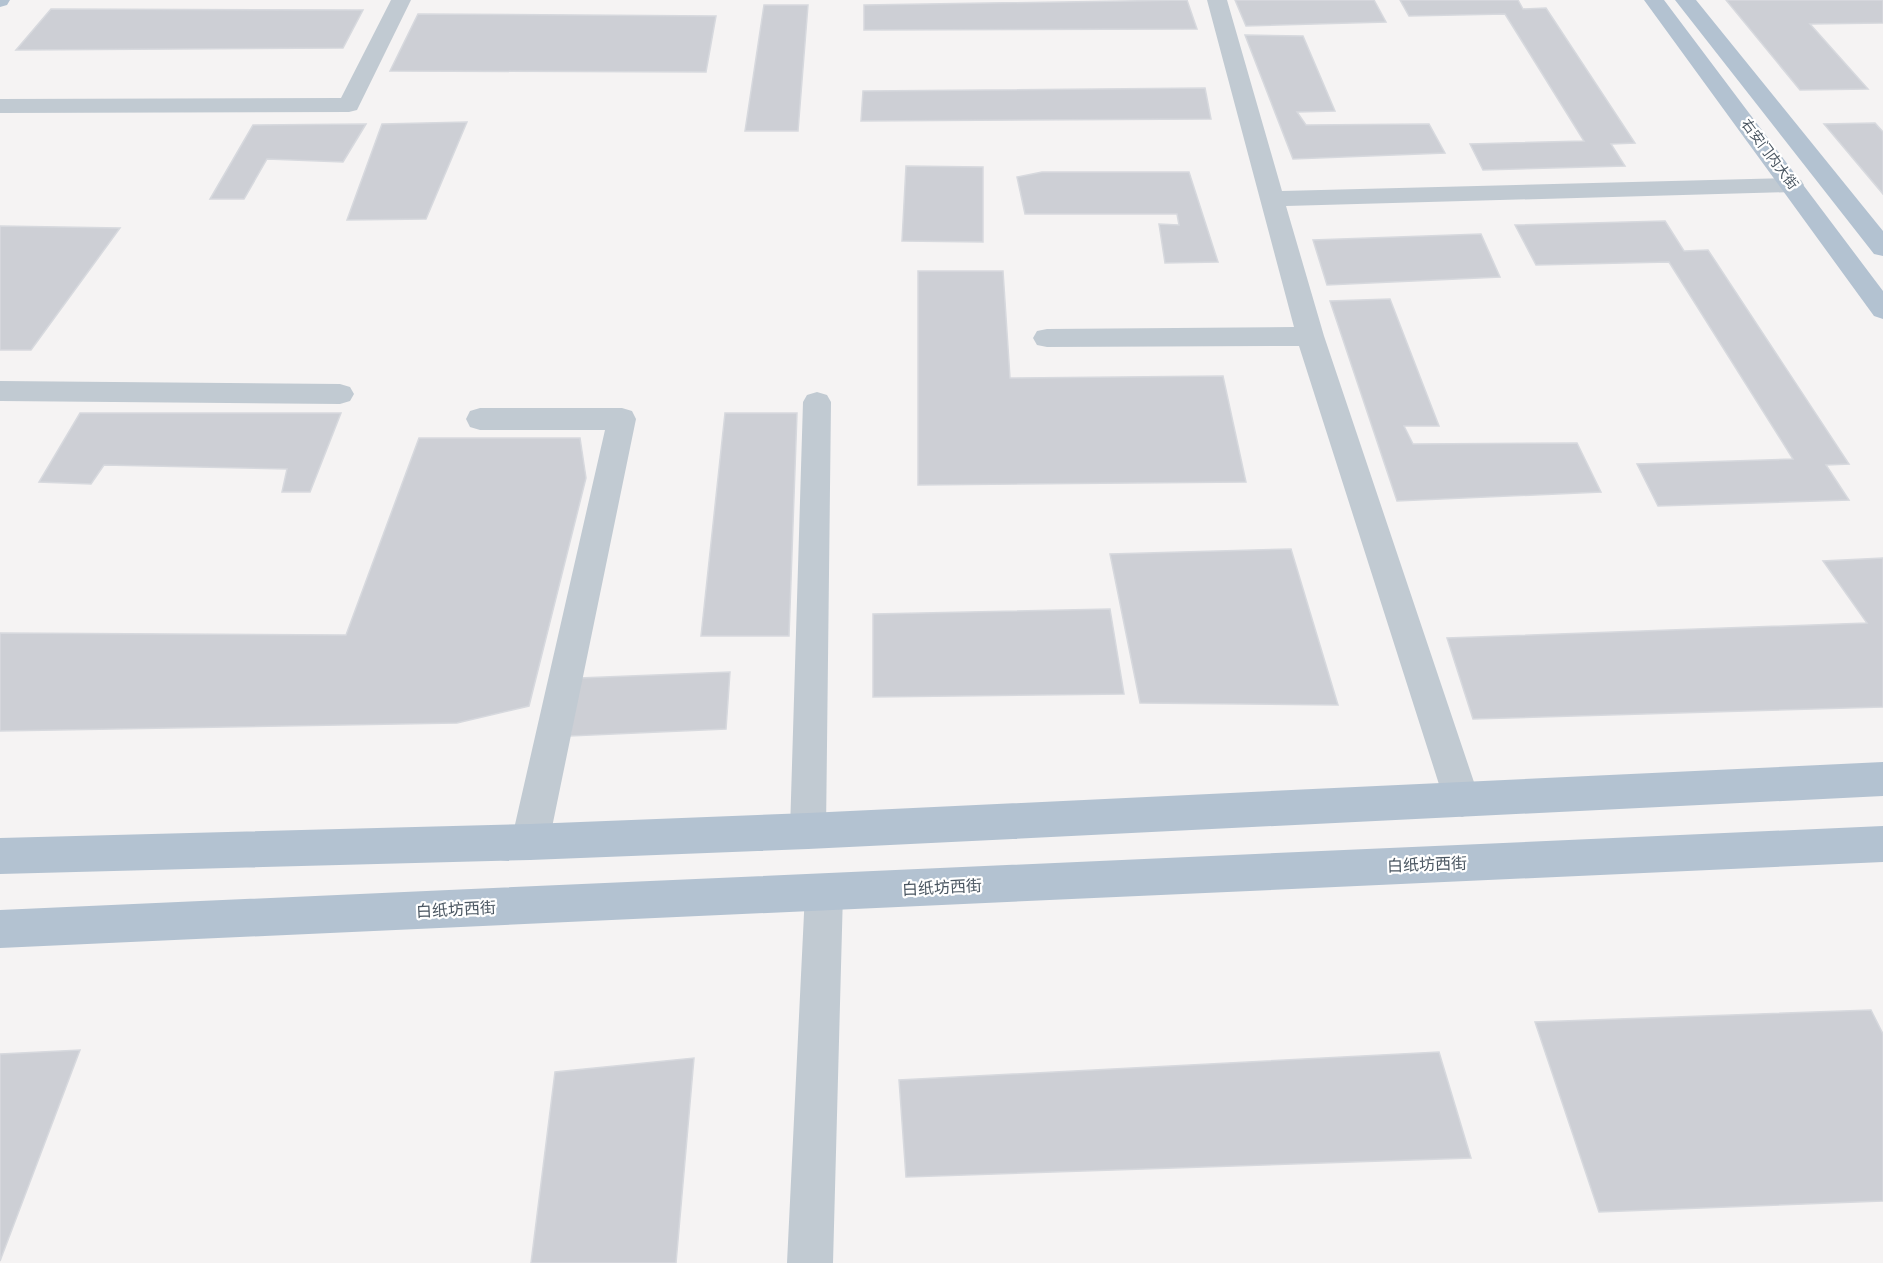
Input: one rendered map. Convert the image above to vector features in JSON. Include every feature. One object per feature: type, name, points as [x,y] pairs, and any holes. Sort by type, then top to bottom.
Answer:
[{"type":"main road","name":"右安门内大街","points":[[1654,0],[1883,310]]},
{"type":"main road","name":"右安门内大街","points":[[1685,0],[1883,248]]},
{"type":"main road","points":[[0,856],[530,842],[808,831],[1883,779]]},
{"type":"main road","name":"白纸坊西街","points":[[0,929],[1883,844]]},
{"type":"street","points":[[0,106],[349,105],[401,0]]},
{"type":"street","points":[[1217,0],[1310,336],[1462,800]]},
{"type":"street","points":[[1271,199],[1792,185]]},
{"type":"street","points":[[1047,338],[1310,336]]},
{"type":"street","points":[[0,391],[340,394]]},
{"type":"street","points":[[808,831],[817,402]]},
{"type":"street","points":[[480,419],[622,419],[530,842]]},
{"type":"street","points":[[810,1263],[824,893]]},
{"type":"building","points":[[1187,0],[1197,29],[864,30],[864,5]]},
{"type":"building","points":[[1235,0],[1374,0],[1386,22],[1246,26]]},
{"type":"building","points":[[1400,0],[1518,0],[1523,9],[1546,8],[1635,143],[1611,144],[1625,166],[1483,170],[1470,144],[1584,141],[1505,14],[1409,16]]},
{"type":"building","points":[[1726,0],[1883,0],[1883,23],[1810,24],[1868,89],[1800,90]]},
{"type":"building","points":[[764,5],[808,5],[798,131],[745,131]]},
{"type":"building","points":[[51,9],[363,10],[343,48],[16,50]]},
{"type":"building","points":[[418,14],[716,16],[706,72],[390,71]]},
{"type":"building","points":[[1245,35],[1303,36],[1335,111],[1297,112],[1306,125],[1429,124],[1445,153],[1293,159]]},
{"type":"building","points":[[1205,88],[1211,119],[861,121],[863,91]]},
{"type":"building","points":[[467,122],[426,219],[347,220],[382,124]]},
{"type":"building","points":[[1875,123],[1883,132],[1883,194],[1824,124]]},
{"type":"building","points":[[366,124],[343,162],[267,159],[244,199],[210,199],[253,125]]},
{"type":"building","points":[[906,166],[983,167],[983,242],[902,241]]},
{"type":"building","points":[[1042,172],[1189,172],[1218,262],[1165,263],[1159,224],[1179,225],[1177,214],[1025,214],[1017,177]]},
{"type":"building","points":[[1665,221],[1684,251],[1708,250],[1849,464],[1826,465],[1849,500],[1658,506],[1637,464],[1793,459],[1669,262],[1536,265],[1515,225]]},
{"type":"building","points":[[0,226],[120,228],[31,350],[0,350]]},
{"type":"building","points":[[1481,234],[1500,277],[1327,285],[1313,240]]},
{"type":"building","points":[[918,271],[1003,271],[1010,378],[1223,376],[1246,482],[918,485]]},
{"type":"building","points":[[1390,299],[1439,426],[1404,426],[1413,444],[1577,443],[1601,492],[1397,501],[1330,301]]},
{"type":"building","points":[[80,413],[341,413],[310,492],[282,492],[287,469],[104,465],[91,484],[39,482]]},
{"type":"building","points":[[725,413],[797,413],[789,636],[701,636]]},
{"type":"building","points":[[419,438],[580,438],[586,478],[529,706],[457,723],[0,731],[0,633],[346,635]]},
{"type":"building","points":[[1291,549],[1338,705],[1140,703],[1110,554]]},
{"type":"building","points":[[1883,558],[1883,707],[1473,719],[1447,638],[1867,623],[1823,561]]},
{"type":"building","points":[[1110,609],[1124,694],[873,697],[873,614]]},
{"type":"building","points":[[730,672],[726,729],[570,736],[579,678]]},
{"type":"building","points":[[1871,1010],[1883,1034],[1883,1201],[1599,1212],[1535,1022]]},
{"type":"building","points":[[80,1050],[0,1261],[0,1054]]},
{"type":"building","points":[[1439,1052],[1471,1158],[906,1177],[899,1080]]},
{"type":"building","points":[[694,1058],[676,1263],[531,1263],[555,1072]]}]
